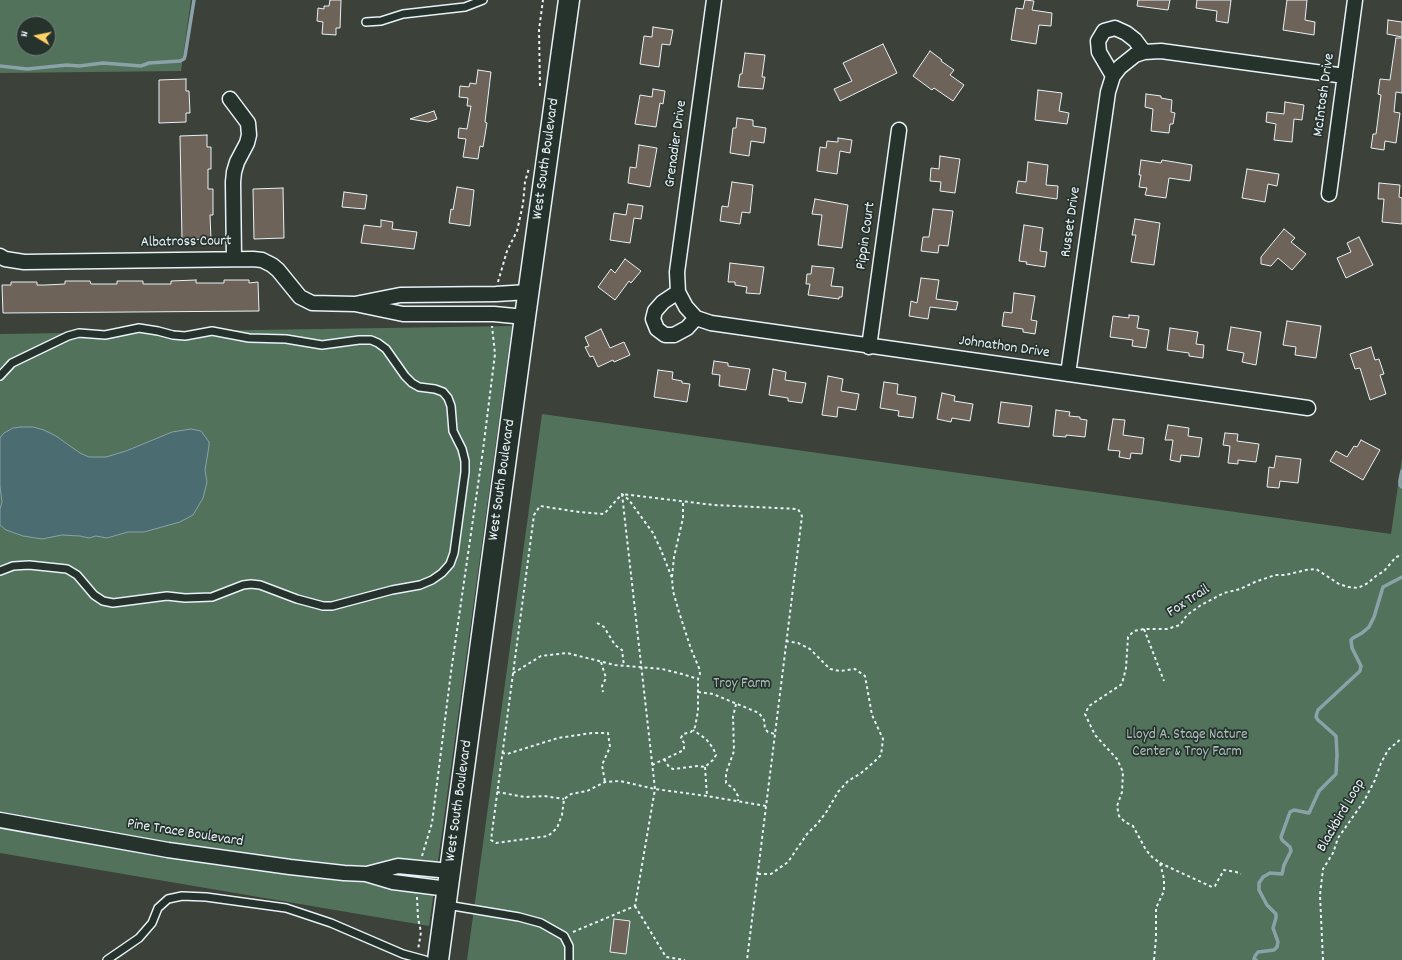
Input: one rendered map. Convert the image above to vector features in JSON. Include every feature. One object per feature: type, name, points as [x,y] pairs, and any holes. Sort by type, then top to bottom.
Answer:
[{"type":"main road","name":"West South Boulevard","points":[[438,960],[569,0]]},
{"type":"street","name":"Grenadier Drive","points":[[696,318],[686,307],[678,292],[677,272],[714,0]]},
{"type":"street","name":"McIntosh Drive","points":[[1329,194],[1355,0]]},
{"type":"street","points":[[1113,76],[1099,52],[1098,41],[1104,31],[1115,28],[1126,33],[1135,40],[1144,52]]},
{"type":"street","name":"Russet Drive","points":[[1068,374],[1108,92],[1113,76],[1120,67],[1135,55],[1144,52],[1161,51],[1345,76]]},
{"type":"street","points":[[230,99],[248,123],[249,135],[247,143],[237,162],[233,177],[234,259]]},
{"type":"street","name":"Pippin Court","points":[[869,347],[899,130]]},
{"type":"street","name":"Albatross Court","points":[[0,256],[14,261],[24,262],[234,259],[262,260],[278,270],[300,297],[312,303],[355,304],[400,295],[494,314],[525,317]]},
{"type":"street","name":"Albatross Court","points":[[445,304],[496,294],[528,292]]},
{"type":"street","points":[[678,292],[663,302],[655,311],[653,319],[657,329],[665,335],[674,335],[686,328],[696,318]]},
{"type":"street","name":"Johnathon Drive","points":[[696,318],[711,323],[869,347],[1308,408]]},
{"type":"street","name":"Pine Trace Boulevard","points":[[0,820],[168,850],[290,867],[366,874],[398,866],[448,888]]},
{"type":"lane","points":[[366,22],[381,21],[403,14],[465,7],[483,0]]},
{"type":"lane","points":[[0,376],[12,363],[68,336],[79,333],[105,335],[140,328],[173,335],[185,336],[212,332],[249,338],[286,339],[322,345],[359,340],[371,340],[386,349],[405,376],[412,383],[419,387],[435,389],[443,392],[448,398],[451,406],[453,431],[462,449],[465,461],[465,472],[454,553],[450,564],[432,580],[420,586],[392,590],[332,606],[323,606],[297,599],[260,585],[251,584],[243,585],[212,597],[185,598],[167,596],[113,603],[103,601],[94,595],[77,575],[67,569],[29,565],[13,566],[0,571]]},
{"type":"lane","points":[[448,888],[519,917],[541,923],[564,936],[569,946],[569,960]]},
{"type":"lane","points":[[107,960],[139,938],[152,924],[158,908],[168,900],[182,896],[206,897],[286,908],[331,923],[417,958],[426,960]]},
{"type":"path","points":[[540,92],[539,30],[543,0]]},
{"type":"path","points":[[498,280],[507,251],[517,231],[523,204],[525,182],[531,162]]},
{"type":"path","points":[[423,854],[433,816],[451,672],[483,450],[495,354],[492,326]]},
{"type":"path","points":[[622,494],[714,505],[798,510],[802,516],[748,960]]},
{"type":"path","points":[[622,494],[629,500],[653,533],[672,578]]},
{"type":"path","points":[[622,494],[655,789],[635,906],[666,957],[685,960]]},
{"type":"path","points":[[564,799],[562,815],[557,828],[548,836],[496,843],[490,840],[534,515],[540,506],[604,514],[622,494]]},
{"type":"path","points":[[652,765],[684,750],[684,743],[681,738],[683,734],[691,732],[695,727],[698,711],[699,668],[690,649],[673,591],[672,578],[674,557],[683,518],[683,501]]},
{"type":"path","name":"Fox Trail","points":[[1144,629],[1167,629],[1180,625],[1186,615],[1224,593],[1240,589],[1275,575],[1285,575],[1316,569],[1338,584],[1358,588],[1384,572],[1396,557],[1402,555]]},
{"type":"path","points":[[597,623],[604,627],[615,645],[622,650],[624,666]]},
{"type":"path","points":[[1164,681],[1144,629],[1134,631],[1128,637],[1126,668],[1122,684],[1089,706],[1085,714],[1095,735],[1117,760],[1123,772],[1122,792],[1117,806],[1119,816],[1125,822],[1133,826],[1146,850],[1152,858],[1160,864],[1212,887],[1218,882],[1224,870],[1241,874]]},
{"type":"path","points":[[758,874],[771,874],[788,862],[807,834],[828,811],[838,792],[848,781],[860,774],[881,755],[883,739],[872,715],[865,676],[854,669],[840,671],[830,669],[810,649],[798,643],[786,641]]},
{"type":"path","points":[[513,673],[541,656],[567,653],[601,662],[624,666],[662,669],[698,679]]},
{"type":"path","points":[[601,662],[606,678],[602,686],[603,692]]},
{"type":"path","points":[[698,692],[712,694],[759,713],[764,720],[765,728],[768,732],[775,734]]},
{"type":"path","points":[[736,704],[733,717],[734,751],[726,774],[726,783],[734,789],[738,796],[738,801]]},
{"type":"path","points":[[664,759],[669,767],[673,769],[698,766],[705,767],[713,760],[716,754],[713,748],[706,739],[693,730]]},
{"type":"path","points":[[502,754],[507,754],[558,738],[592,733],[608,733],[610,747],[602,765],[605,782]]},
{"type":"path","name":"Blackbird Loop","points":[[1323,960],[1320,895],[1323,869],[1333,853],[1338,838],[1372,787],[1381,763],[1388,750],[1402,738]]},
{"type":"path","points":[[705,767],[707,796]]},
{"type":"path","points":[[497,792],[525,797],[544,796],[564,799],[571,794],[587,791],[605,782],[620,781],[655,789],[766,806]]},
{"type":"path","points":[[1154,960],[1156,908],[1164,892],[1164,879],[1160,864]]},
{"type":"path","points":[[417,897],[420,932],[417,958]]},
{"type":"path","points":[[564,936],[635,906]]},
{"type":"green space","points":[[0,0],[191,0],[181,71],[0,73]]},
{"type":"green space","points":[[512,326],[429,926],[0,853],[0,334]]},
{"type":"green space","points":[[542,414],[1391,534],[1402,458],[1402,960],[467,960]]},
{"type":"water","points":[[33,427],[44,430],[56,436],[80,453],[89,457],[106,457],[126,451],[172,432],[191,429],[201,431],[209,442],[205,470],[207,482],[203,498],[193,515],[180,522],[144,532],[128,532],[107,538],[96,536],[89,538],[62,535],[42,539],[23,536],[6,530],[0,525],[0,509],[2,502],[0,486],[0,438],[4,433],[13,428]]},
{"type":"building","points":[[330,0],[341,0],[340,28],[336,28],[336,35],[322,34],[323,22],[317,21],[318,8],[324,9],[324,6],[329,6]]},
{"type":"building","points":[[1025,0],[1034,1],[1032,10],[1052,13],[1051,26],[1039,25],[1036,44],[1011,40],[1016,8],[1023,9]]},
{"type":"building","points":[[1138,0],[1170,0],[1168,10],[1137,6]]},
{"type":"building","points":[[1197,0],[1231,0],[1228,23],[1216,21],[1217,11],[1196,8]]},
{"type":"building","points":[[1287,0],[1307,0],[1305,20],[1315,22],[1314,35],[1283,30]]},
{"type":"building","points":[[1388,20],[1402,22],[1402,37],[1387,34]]},
{"type":"building","points":[[653,27],[673,30],[670,45],[662,44],[659,67],[640,64],[644,36],[652,37]]},
{"type":"building","points":[[1396,38],[1402,38],[1402,93],[1396,92],[1394,112],[1400,113],[1396,143],[1385,141],[1384,150],[1371,148],[1373,134],[1376,134],[1381,95],[1378,94],[1380,79],[1390,80]]},
{"type":"building","points":[[883,44],[897,73],[840,101],[834,89],[852,81],[843,63]]},
{"type":"building","points":[[930,51],[954,70],[950,75],[964,85],[953,101],[934,88],[932,90],[913,76]]},
{"type":"building","points":[[745,53],[765,55],[762,77],[765,77],[763,89],[738,87],[740,74],[742,74]]},
{"type":"building","points":[[478,70],[491,72],[485,122],[487,123],[483,147],[480,146],[478,159],[463,157],[466,139],[458,138],[459,128],[467,129],[471,106],[467,106],[468,98],[459,97],[460,86],[469,87],[470,83],[476,84]]},
{"type":"building","points":[[186,79],[186,91],[189,91],[190,113],[186,113],[186,122],[159,123],[159,80]]},
{"type":"building","points":[[653,89],[665,91],[663,104],[660,103],[656,127],[635,124],[640,95],[652,97]]},
{"type":"building","points":[[1038,90],[1062,93],[1059,111],[1069,113],[1067,124],[1035,120]]},
{"type":"building","points":[[1146,94],[1161,96],[1161,98],[1172,100],[1171,112],[1175,113],[1173,124],[1170,124],[1169,133],[1151,131],[1153,109],[1145,107]]},
{"type":"building","points":[[1285,102],[1304,105],[1302,120],[1294,119],[1292,142],[1274,140],[1276,124],[1266,122],[1267,112],[1284,114]]},
{"type":"building","points":[[434,111],[437,119],[428,122],[410,119]]},
{"type":"building","points":[[737,118],[753,120],[753,126],[766,128],[764,143],[751,141],[749,156],[730,153],[733,128],[736,128]]},
{"type":"building","points":[[207,135],[207,147],[211,147],[211,169],[208,169],[208,189],[213,189],[213,215],[210,215],[211,239],[182,240],[180,136]]},
{"type":"building","points":[[838,138],[852,140],[850,153],[840,151],[837,174],[817,171],[820,147],[826,148],[827,141],[838,142]]},
{"type":"building","points":[[639,145],[657,148],[650,187],[628,183],[630,167],[636,168]]},
{"type":"building","points":[[940,156],[960,159],[955,193],[940,191],[941,182],[930,181],[931,168],[939,169]]},
{"type":"building","points":[[1141,160],[1161,163],[1162,160],[1192,165],[1190,181],[1169,178],[1166,198],[1145,195],[1147,188],[1139,187]]},
{"type":"building","points":[[1028,162],[1048,165],[1046,185],[1058,186],[1057,199],[1016,193],[1018,181],[1026,182]]},
{"type":"building","points":[[1247,169],[1279,174],[1277,186],[1268,184],[1265,202],[1242,198]]},
{"type":"building","points":[[732,182],[753,185],[750,213],[742,212],[740,224],[720,221],[722,206],[728,207]]},
{"type":"building","points":[[1379,183],[1400,185],[1399,197],[1402,198],[1402,224],[1382,222],[1384,199],[1378,199]]},
{"type":"building","points":[[457,187],[474,190],[470,226],[449,223]]},
{"type":"building","points":[[283,188],[284,238],[254,239],[253,189]]},
{"type":"building","points":[[344,192],[367,195],[365,209],[342,207]]},
{"type":"building","points":[[815,199],[848,205],[842,248],[818,245],[822,215],[812,214]]},
{"type":"building","points":[[628,204],[643,206],[641,219],[634,218],[630,243],[610,240],[614,213],[626,215]]},
{"type":"building","points":[[933,209],[953,211],[948,246],[939,245],[938,253],[921,251],[923,237],[929,237]]},
{"type":"building","points":[[1135,219],[1160,223],[1154,265],[1131,262],[1136,235],[1132,235]]},
{"type":"building","points":[[381,220],[393,222],[392,229],[417,232],[414,249],[361,243],[364,225],[381,227]]},
{"type":"building","points":[[1024,225],[1043,228],[1040,251],[1047,252],[1045,267],[1026,264],[1027,262],[1019,261]]},
{"type":"building","points":[[1284,229],[1295,238],[1291,242],[1306,254],[1292,270],[1278,258],[1271,266],[1261,264],[1261,257]]},
{"type":"building","points":[[1359,237],[1373,265],[1346,278],[1337,258],[1351,252],[1347,243]]},
{"type":"building","points":[[625,259],[641,271],[631,283],[629,281],[615,300],[598,287],[611,269],[615,273]]},
{"type":"building","points":[[730,263],[764,267],[760,294],[746,293],[747,287],[735,285],[735,282],[728,282]]},
{"type":"building","points":[[812,266],[834,268],[831,286],[843,287],[842,297],[839,297],[839,299],[808,295],[810,284],[806,284],[807,274],[811,274]]},
{"type":"building","points":[[921,278],[939,280],[936,299],[958,302],[956,310],[930,307],[928,319],[909,316],[911,301],[917,303]]},
{"type":"building","points":[[196,280],[196,283],[224,283],[224,280],[249,280],[249,283],[258,282],[259,311],[3,313],[2,285],[11,285],[11,282],[37,282],[37,285],[65,284],[65,281],[90,281],[91,284],[117,284],[117,281],[143,281],[143,284],[171,284],[171,281]]},
{"type":"building","points":[[1014,293],[1035,296],[1031,320],[1037,321],[1035,334],[1023,332],[1023,329],[1002,326],[1004,312],[1012,313]]},
{"type":"building","points":[[1129,315],[1139,316],[1137,328],[1149,330],[1146,348],[1132,346],[1133,340],[1110,337],[1113,316],[1129,318]]},
{"type":"building","points":[[1287,321],[1321,326],[1316,358],[1295,355],[1296,347],[1283,345]]},
{"type":"building","points":[[1231,327],[1261,332],[1256,365],[1242,362],[1244,353],[1227,350]]},
{"type":"building","points":[[1170,328],[1198,332],[1196,344],[1204,345],[1203,358],[1189,356],[1189,353],[1167,350]]},
{"type":"building","points":[[601,329],[610,348],[624,342],[630,355],[614,362],[613,360],[598,367],[593,356],[590,357],[585,347],[589,346],[585,337]]},
{"type":"building","points":[[1371,347],[1375,360],[1379,359],[1384,374],[1380,375],[1386,394],[1370,400],[1360,368],[1355,369],[1350,354]]},
{"type":"building","points":[[714,361],[728,363],[728,366],[750,369],[746,390],[719,386],[720,375],[712,374]]},
{"type":"building","points":[[773,369],[786,372],[785,380],[806,383],[802,403],[788,401],[788,398],[769,395]]},
{"type":"building","points":[[658,370],[673,372],[672,379],[690,384],[687,402],[654,397]]},
{"type":"building","points":[[828,376],[843,379],[841,391],[859,394],[856,410],[838,407],[837,417],[822,415]]},
{"type":"building","points":[[884,382],[898,384],[897,394],[916,397],[913,418],[898,416],[899,411],[880,408]]},
{"type":"building","points":[[942,393],[955,396],[954,401],[973,404],[970,421],[952,418],[951,422],[937,419]]},
{"type":"building","points":[[1001,402],[1032,406],[1029,427],[998,423]]},
{"type":"building","points":[[1056,410],[1070,412],[1069,416],[1080,417],[1080,419],[1087,420],[1085,437],[1066,435],[1066,437],[1053,436]]},
{"type":"building","points":[[1113,419],[1125,420],[1123,435],[1144,438],[1142,454],[1131,453],[1130,459],[1119,457],[1120,451],[1108,450]]},
{"type":"building","points":[[1168,425],[1189,428],[1188,436],[1202,438],[1199,457],[1181,455],[1180,462],[1170,460],[1173,440],[1165,440]]},
{"type":"building","points":[[1225,433],[1238,434],[1237,441],[1259,444],[1256,462],[1238,460],[1238,464],[1228,463],[1230,446],[1223,445]]},
{"type":"building","points":[[1361,440],[1380,450],[1363,480],[1330,461],[1336,451],[1347,457],[1354,446],[1357,447]]},
{"type":"building","points":[[1276,456],[1301,459],[1298,483],[1280,481],[1279,488],[1267,487],[1269,467],[1274,468]]},
{"type":"building","points":[[614,919],[630,921],[626,954],[610,952]]},
{"type":"waterway","points":[[0,66],[27,69],[103,63],[141,66],[149,63],[180,61],[184,59],[185,56],[194,0]]},
{"type":"waterway","points":[[1402,471],[1400,480],[1400,485],[1402,487]]},
{"type":"waterway","points":[[1256,960],[1254,959],[1258,952],[1274,950],[1277,947],[1278,942],[1273,928],[1276,914],[1267,905],[1259,890],[1259,883],[1263,877],[1270,873],[1282,874],[1284,865],[1291,851],[1290,847],[1282,840],[1281,837],[1290,812],[1294,810],[1309,813],[1319,791],[1336,774],[1336,736],[1318,720],[1316,717],[1318,710],[1360,671],[1361,666],[1352,648],[1351,640],[1369,627],[1374,617],[1383,587],[1402,577]]},
{"type":"park label","name":"Troy Farm","points":[[742,685]]},
{"type":"park label","name":"Lloyd A. Stage Nature Center & Troy Farm","points":[[1187,744]]}]
